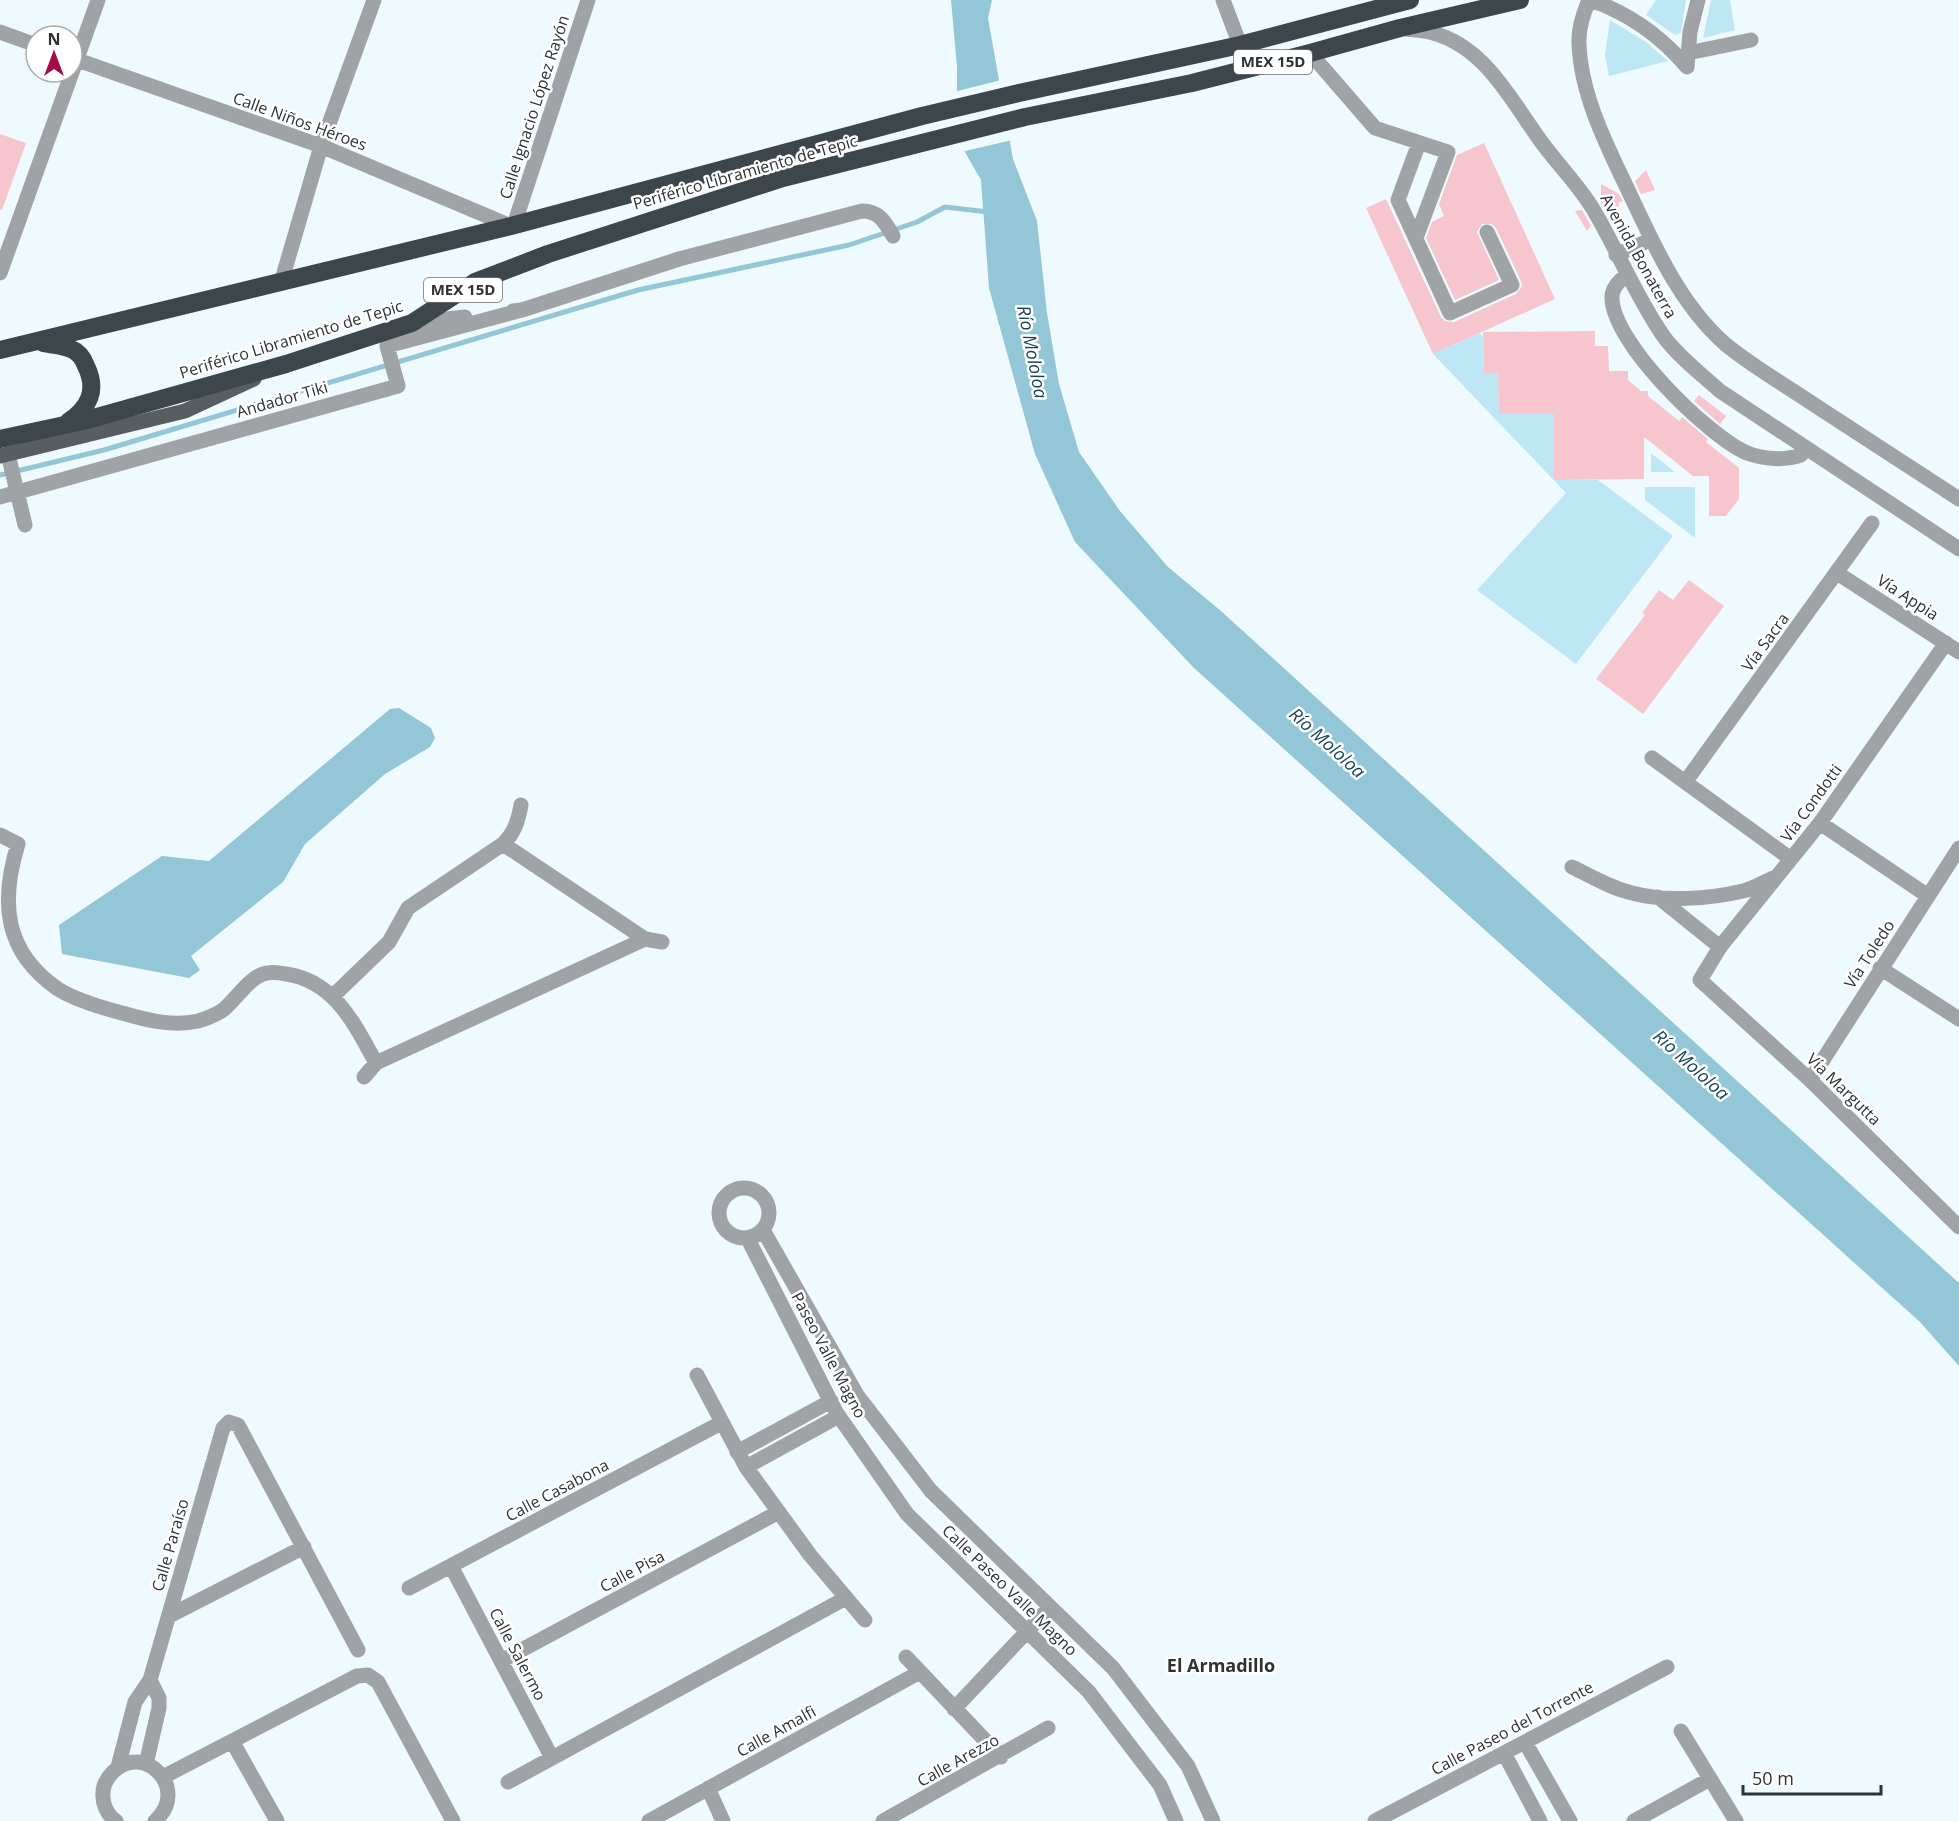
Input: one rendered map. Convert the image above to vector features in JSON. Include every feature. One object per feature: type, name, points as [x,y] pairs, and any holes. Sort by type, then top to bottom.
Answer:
[{"type":"highway","name":"Periférico Libramiento de Tepic","points":[[0,350],[513,226],[921,116],[1240,45],[1410,0]]},
{"type":"highway","name":"Periférico Libramiento de Tepic","points":[[4,452],[64,425],[286,364],[412,323],[475,282],[548,254],[783,178],[1025,117],[1192,83],[1400,28],[1520,0]]},
{"type":"highway","points":[[33,342],[72,349],[82,357],[89,372],[93,391],[87,404],[80,414],[64,425]]},
{"type":"main road","points":[[4,452],[185,411],[286,364]]},
{"type":"street","points":[[84,34],[98,0]]},
{"type":"street","points":[[281,283],[321,146],[374,0]]},
{"type":"street","name":"Calle Ignacio López Rayón","points":[[513,226],[588,0]]},
{"type":"street","points":[[1223,0],[1240,45]]},
{"type":"street","points":[[1590,0],[1618,10],[1653,32],[1687,67],[1698,0]]},
{"type":"street","name":"Avenida Bonaterra","points":[[1590,0],[1582,17],[1578,41],[1580,63],[1588,96],[1650,240],[1680,290],[1724,342],[1794,392],[1959,499]]},
{"type":"street","name":"Avenida Bonaterra","points":[[1400,28],[1433,33],[1451,40],[1484,63],[1497,77],[1542,142],[1585,196],[1616,255],[1666,339],[1691,366],[1720,391],[1959,549]]},
{"type":"street","points":[[0,32],[24,41]]},
{"type":"street","points":[[1688,53],[1751,40]]},
{"type":"street","points":[[1310,53],[1375,128],[1448,152],[1416,238]]},
{"type":"street","name":"Calle Niños Héroes","points":[[84,63],[321,146],[513,226]]},
{"type":"street","points":[[0,273],[65,84]]},
{"type":"street","points":[[1419,143],[1398,200],[1450,313],[1512,285],[1487,231]]},
{"type":"street","points":[[412,323],[522,310],[679,259],[850,213],[872,211],[890,231]]},
{"type":"street","points":[[1616,255],[1650,240]]},
{"type":"street","points":[[1627,274],[1613,290],[1612,307],[1620,328],[1641,358],[1670,392],[1706,426],[1730,444],[1747,453],[1783,459],[1801,455]]},
{"type":"street","name":"Andador Tiki","points":[[0,497],[16,488],[398,386],[387,346],[522,310]]},
{"type":"street","points":[[4,452],[25,525]]},
{"type":"street","name":"Vía Sacra","points":[[1686,781],[1872,523]]},
{"type":"street","name":"Vía Appia","points":[[1837,573],[1952,648]]},
{"type":"street","name":"Vía Condotti","points":[[1700,980],[1720,947],[1820,823],[1952,648]]},
{"type":"street","points":[[1652,758],[1791,859]]},
{"type":"street","points":[[333,996],[389,942],[408,908],[503,844],[513,834],[521,804]]},
{"type":"street","points":[[1820,823],[1928,896]]},
{"type":"street","points":[[0,835],[18,844],[9,872],[8,904],[12,932],[29,963],[59,989],[102,1007],[157,1023],[198,1021],[222,1010],[248,985],[266,972],[288,974],[313,983],[333,996],[351,1017],[376,1063]]},
{"type":"street","points":[[503,844],[645,939],[662,942]]},
{"type":"street","name":"Vía Toledo","points":[[1810,1080],[1959,848]]},
{"type":"street","points":[[1572,867],[1606,884],[1632,893],[1658,897],[1688,897],[1745,891],[1779,875]]},
{"type":"street","points":[[1658,897],[1720,947]]},
{"type":"street","points":[[364,1077],[376,1063],[645,939]]},
{"type":"street","points":[[1881,968],[1959,1019]]},
{"type":"street","name":"Vía Margutta","points":[[1700,980],[1810,1080],[1959,1227]]},
{"type":"street","points":[[1933,1002],[1959,1032]]},
{"type":"street","points":[[745,1188],[759,1192],[768,1203],[770,1217],[764,1230],[748,1239],[734,1237],[723,1228],[718,1215],[721,1201],[731,1191],[745,1188]]},
{"type":"street","name":"Paseo Valle Magno","points":[[764,1230],[857,1395],[931,1491]]},
{"type":"street","name":"Paseo Valle Magno","points":[[748,1239],[839,1416],[907,1514]]},
{"type":"street","points":[[697,1375],[746,1467],[846,1598],[866,1620]]},
{"type":"street","points":[[737,1452],[831,1401]]},
{"type":"street","points":[[746,1467],[839,1416]]},
{"type":"street","name":"Calle Paraíso","points":[[116,1821],[102,1814],[102,1792],[107,1778],[118,1767],[135,1702],[150,1680],[223,1428],[229,1422],[238,1425],[304,1547]]},
{"type":"street","name":"Calle Casabona","points":[[409,1588],[721,1423]]},
{"type":"street","name":"Calle Paseo Valle Magno","points":[[931,1491],[1113,1668],[1188,1766],[1213,1821]]},
{"type":"street","name":"Calle Pisa","points":[[501,1661],[779,1512]]},
{"type":"street","name":"Calle Paseo Valle Magno","points":[[907,1514],[1089,1692],[1160,1785],[1176,1821]]},
{"type":"street","points":[[169,1616],[304,1547],[358,1650]]},
{"type":"street","name":"Calle Salermo","points":[[452,1566],[552,1758]]},
{"type":"street","points":[[508,1782],[846,1598]]},
{"type":"street","points":[[954,1709],[1050,1607]]},
{"type":"street","points":[[906,1656],[1001,1756]]},
{"type":"street","name":"Calle Paseo del Torrente","points":[[1375,1821],[1667,1667]]},
{"type":"street","name":"Calle Amalfi","points":[[649,1821],[920,1672]]},
{"type":"street","points":[[163,1778],[357,1676],[368,1675],[378,1682],[453,1821]]},
{"type":"street","points":[[146,1764],[159,1708],[159,1698],[150,1680]]},
{"type":"street","name":"Calle Arezzo","points":[[883,1821],[1048,1728]]},
{"type":"street","points":[[1681,1731],[1736,1821]]},
{"type":"street","points":[[127,1734],[152,1740]]},
{"type":"street","points":[[232,1741],[277,1821]]},
{"type":"street","points":[[1525,1742],[1570,1821]]},
{"type":"street","points":[[1504,1753],[1540,1821]]},
{"type":"street","points":[[118,1767],[131,1762],[146,1764],[156,1769],[163,1778],[168,1790],[167,1803],[162,1815],[155,1821]]},
{"type":"street","points":[[1523,1789],[1545,1777]]},
{"type":"street","points":[[1634,1821],[1710,1779]]},
{"type":"street","points":[[708,1788],[723,1821]]},
{"type":"shaded area","points":[[1656,0],[1686,0],[1681,33],[1675,35],[1646,15]]},
{"type":"shaded area","points":[[1711,0],[1730,0],[1735,30],[1703,38]]},
{"type":"shaded area","points":[[1610,20],[1646,42],[1668,61],[1609,76],[1605,55]]},
{"type":"shaded area","points":[[1480,333],[1483,338],[1484,373],[1498,373],[1499,414],[1554,414],[1554,480],[1598,480],[1673,536],[1576,664],[1477,590],[1566,493],[1433,354]]},
{"type":"shaded area","points":[[1651,453],[1675,472],[1651,472]]},
{"type":"shaded area","points":[[1645,487],[1695,487],[1695,538],[1645,500]]},
{"type":"water","name":"Río Mololoa","points":[[951,0],[992,0],[988,18],[1013,159],[1037,221],[1047,313],[1059,384],[1079,452],[1120,511],[1168,567],[1221,611],[1959,1283],[1959,1366],[1920,1322],[1194,668],[1075,542],[1035,454],[989,288],[981,180],[962,147],[957,107],[957,67]]},
{"type":"water","points":[[399,708],[431,728],[435,738],[430,747],[385,774],[305,844],[283,882],[191,956],[200,970],[189,978],[62,954],[59,925],[162,856],[209,861],[390,709]]},
{"type":"pier","points":[[1001,80],[1012,140],[961,152],[954,92]]},
{"type":"building","points":[[0,134],[26,143],[2,210],[0,210]]},
{"type":"building","points":[[1484,143],[1555,299],[1433,354],[1366,208],[1386,199],[1441,317],[1445,321],[1454,322],[1516,294],[1522,286],[1521,281],[1492,224],[1482,224],[1477,232],[1499,280],[1455,300],[1426,238],[1432,222],[1444,216],[1439,204],[1457,155]]},
{"type":"building","points":[[1646,170],[1655,190],[1641,194],[1635,181]]},
{"type":"building","points":[[1601,184],[1619,194],[1623,201],[1618,203],[1619,206],[1606,212],[1601,204]]},
{"type":"building","points":[[1582,210],[1591,226],[1587,231],[1575,211]]},
{"type":"building","points":[[1595,331],[1595,346],[1608,346],[1609,371],[1628,371],[1628,380],[1641,391],[1648,391],[1648,396],[1679,421],[1682,417],[1708,439],[1706,442],[1739,468],[1739,499],[1726,516],[1709,516],[1709,476],[1693,476],[1644,437],[1644,479],[1554,480],[1554,414],[1499,414],[1498,373],[1484,373],[1483,332]]},
{"type":"building","points":[[1699,395],[1726,416],[1720,424],[1694,401]]},
{"type":"building","points":[[1689,580],[1724,606],[1643,714],[1596,679],[1645,615],[1642,613],[1659,590],[1673,600]]},
{"type":"waterway","points":[[0,475],[104,450],[638,290],[849,245],[917,222],[945,207],[988,212]]},
{"type":"district","name":"El Armadillo","points":[[1221,1666]]}]
